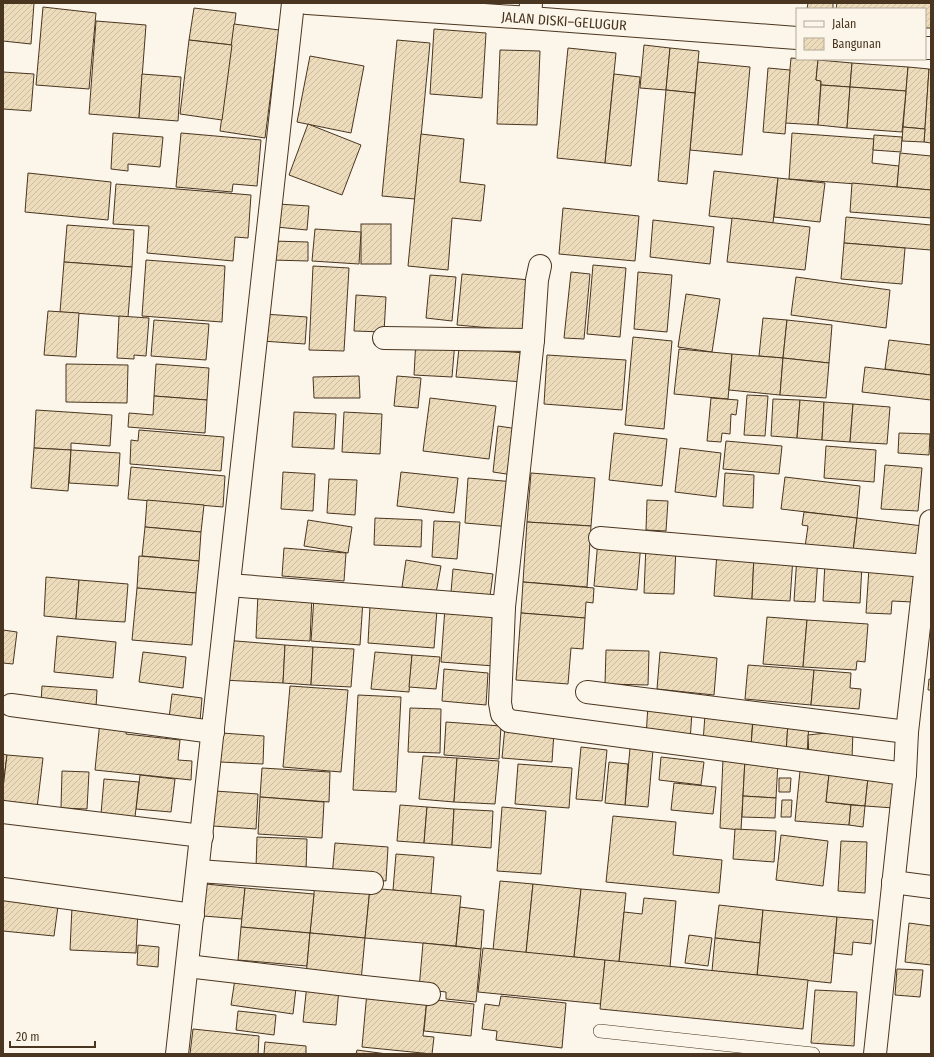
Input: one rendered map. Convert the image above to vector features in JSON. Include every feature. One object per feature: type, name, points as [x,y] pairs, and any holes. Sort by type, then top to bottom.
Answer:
[{"type":"street","points":[[177,1054],[293,3]]},
{"type":"street","name":"JALAN DISKI–GELUGUR","points":[[307,3],[530,10],[796,38]]},
{"type":"street","points":[[540,266],[537,280],[533,340],[504,607],[500,703],[502,714],[509,722],[905,774]]},
{"type":"street","points":[[384,338],[533,340]]},
{"type":"street","points":[[875,1054],[905,774],[907,732],[931,521]]},
{"type":"street","points":[[600,538],[926,566]]},
{"type":"street","points":[[230,584],[504,607]]},
{"type":"street","points":[[587,692],[907,732]]},
{"type":"street","points":[[11,705],[213,732]]},
{"type":"street","points":[[3,812],[202,836]]},
{"type":"street","points":[[198,871],[372,883]]},
{"type":"street","points":[[893,882],[931,887]]},
{"type":"street","points":[[3,889],[193,915]]},
{"type":"street","points":[[187,966],[364,988],[429,994]]},
{"type":"lane","points":[[600,1031],[813,1054]]},
{"type":"building","points":[[3,3],[34,3],[31,44],[3,41]]},
{"type":"building","points":[[808,3],[833,3],[833,8],[807,8]]},
{"type":"building","points":[[837,3],[931,3],[931,28],[926,28],[926,8],[836,8]]},
{"type":"building","points":[[43,7],[96,13],[89,89],[36,85]]},
{"type":"building","points":[[194,8],[236,13],[232,45],[189,40]]},
{"type":"building","points":[[96,21],[146,25],[139,118],[89,114]]},
{"type":"building","points":[[234,24],[279,30],[265,138],[220,131]]},
{"type":"building","points":[[434,29],[486,33],[482,98],[430,94]]},
{"type":"building","points":[[189,40],[232,45],[222,120],[180,114]]},
{"type":"building","points":[[397,40],[430,43],[415,199],[382,196]]},
{"type":"building","points":[[644,45],[670,48],[666,90],[640,88]]},
{"type":"building","points":[[568,48],[616,53],[605,163],[557,158]]},
{"type":"building","points":[[670,48],[699,51],[695,93],[666,90]]},
{"type":"building","points":[[500,50],[540,51],[537,125],[497,124]]},
{"type":"building","points":[[310,56],[364,66],[351,133],[297,122]]},
{"type":"building","points":[[791,58],[796,58],[796,60],[818,60],[816,80],[821,81],[818,125],[785,123]]},
{"type":"building","points":[[818,60],[852,63],[850,87],[821,85],[821,81],[816,80]]},
{"type":"building","points":[[698,62],[750,67],[742,155],[690,150]]},
{"type":"building","points":[[852,63],[908,67],[906,91],[850,87]]},
{"type":"building","points":[[908,67],[929,69],[925,129],[903,127]]},
{"type":"building","points":[[768,68],[790,70],[785,134],[763,132]]},
{"type":"building","points":[[929,69],[931,70],[931,143],[924,142]]},
{"type":"building","points":[[3,72],[34,74],[31,111],[3,109]]},
{"type":"building","points":[[142,74],[181,77],[178,121],[139,118]]},
{"type":"building","points":[[614,74],[640,77],[631,166],[605,163]]},
{"type":"building","points":[[821,85],[850,87],[847,128],[818,125]]},
{"type":"building","points":[[850,87],[906,91],[902,132],[847,128]]},
{"type":"building","points":[[666,90],[695,93],[687,184],[658,181]]},
{"type":"building","points":[[308,124],[361,145],[342,195],[289,175]]},
{"type":"building","points":[[903,127],[925,129],[924,142],[902,141]]},
{"type":"building","points":[[113,133],[163,137],[160,167],[128,164],[128,171],[111,169]]},
{"type":"building","points":[[181,133],[261,140],[257,186],[233,184],[232,192],[176,187]]},
{"type":"building","points":[[792,133],[874,139],[872,163],[899,166],[897,187],[789,179]]},
{"type":"building","points":[[421,134],[464,139],[460,182],[485,185],[481,221],[452,218],[448,270],[408,266]]},
{"type":"building","points":[[874,135],[902,137],[901,152],[873,150]]},
{"type":"building","points":[[900,153],[931,156],[931,190],[897,187]]},
{"type":"building","points":[[714,171],[778,178],[773,223],[709,216]]},
{"type":"building","points":[[28,173],[111,182],[108,220],[25,212]]},
{"type":"building","points":[[778,178],[825,183],[820,222],[774,217]]},
{"type":"building","points":[[852,183],[931,190],[931,218],[850,212]]},
{"type":"building","points":[[116,184],[251,195],[248,238],[235,237],[233,261],[147,253],[149,226],[113,224]]},
{"type":"building","points":[[278,204],[309,206],[307,230],[276,227]]},
{"type":"building","points":[[563,208],[639,216],[635,261],[559,254]]},
{"type":"building","points":[[846,217],[931,225],[931,250],[844,243]]},
{"type":"building","points":[[732,218],[810,227],[805,270],[727,262]]},
{"type":"building","points":[[653,220],[714,227],[710,264],[650,257]]},
{"type":"building","points":[[361,224],[391,224],[391,264],[361,264]]},
{"type":"building","points":[[67,225],[134,230],[132,267],[64,262]]},
{"type":"building","points":[[315,229],[361,232],[359,264],[312,261]]},
{"type":"building","points":[[272,241],[308,242],[308,261],[272,260]]},
{"type":"building","points":[[844,243],[905,248],[902,284],[841,279]]},
{"type":"building","points":[[146,260],[225,266],[222,322],[142,316]]},
{"type":"building","points":[[64,262],[132,267],[128,317],[60,312]]},
{"type":"building","points":[[593,265],[626,268],[620,337],[587,334]]},
{"type":"building","points":[[313,266],[349,268],[344,351],[309,350]]},
{"type":"building","points":[[571,272],[590,274],[584,339],[564,338]]},
{"type":"building","points":[[638,272],[672,275],[667,332],[634,329]]},
{"type":"building","points":[[462,274],[530,280],[525,331],[457,325]]},
{"type":"building","points":[[430,275],[456,277],[452,321],[426,318]]},
{"type":"building","points":[[796,277],[890,290],[886,328],[791,315]]},
{"type":"building","points":[[686,294],[720,299],[712,352],[678,347]]},
{"type":"building","points":[[356,295],[386,297],[384,332],[354,331]]},
{"type":"building","points":[[48,311],[79,313],[76,357],[44,355]]},
{"type":"building","points":[[264,314],[307,317],[305,344],[262,341]]},
{"type":"building","points":[[119,316],[149,318],[146,356],[134,355],[134,359],[117,358]]},
{"type":"building","points":[[763,318],[787,320],[783,358],[759,356]]},
{"type":"building","points":[[154,320],[209,324],[206,360],[151,356]]},
{"type":"building","points":[[787,320],[832,325],[829,363],[783,358]]},
{"type":"building","points":[[633,337],[672,341],[664,429],[625,425]]},
{"type":"building","points":[[416,339],[455,341],[452,377],[414,375]]},
{"type":"building","points":[[889,340],[931,345],[931,375],[885,369]]},
{"type":"building","points":[[459,348],[525,353],[523,382],[456,377]]},
{"type":"building","points":[[679,349],[732,354],[728,399],[674,394]]},
{"type":"building","points":[[732,354],[783,358],[780,395],[729,390]]},
{"type":"building","points":[[547,355],[626,360],[622,410],[544,404]]},
{"type":"building","points":[[783,358],[829,363],[826,398],[780,395]]},
{"type":"building","points":[[66,364],[128,365],[127,403],[66,402]]},
{"type":"building","points":[[156,364],[209,368],[207,400],[154,396]]},
{"type":"building","points":[[865,367],[931,375],[931,400],[862,392]]},
{"type":"building","points":[[359,376],[360,398],[314,398],[313,377]]},
{"type":"building","points":[[397,376],[421,378],[418,408],[394,406]]},
{"type":"building","points":[[747,395],[768,396],[765,436],[744,435]]},
{"type":"building","points":[[154,396],[207,400],[205,433],[128,427],[129,413],[153,415]]},
{"type":"building","points":[[430,398],[496,406],[489,459],[423,451]]},
{"type":"building","points":[[711,398],[738,400],[736,415],[731,414],[730,434],[722,433],[721,442],[707,441]]},
{"type":"building","points":[[773,399],[800,400],[797,438],[771,436]]},
{"type":"building","points":[[800,400],[824,402],[822,440],[797,438]]},
{"type":"building","points":[[824,402],[853,404],[850,442],[822,440]]},
{"type":"building","points":[[853,404],[890,407],[887,444],[850,442]]},
{"type":"building","points":[[36,410],[112,415],[110,446],[71,443],[71,450],[34,448]]},
{"type":"building","points":[[294,412],[336,414],[334,449],[292,447]]},
{"type":"building","points":[[344,412],[382,414],[380,454],[342,452]]},
{"type":"building","points":[[498,426],[518,429],[513,475],[493,472]]},
{"type":"building","points":[[139,430],[224,437],[221,471],[130,464],[131,440],[138,441]]},
{"type":"building","points":[[614,433],[667,439],[662,486],[609,480]]},
{"type":"building","points":[[899,433],[930,434],[929,455],[898,453]]},
{"type":"building","points":[[726,441],[782,446],[779,474],[723,469]]},
{"type":"building","points":[[826,446],[876,450],[874,482],[824,478]]},
{"type":"building","points":[[34,448],[71,450],[68,491],[31,488]]},
{"type":"building","points":[[680,448],[721,453],[716,497],[675,492]]},
{"type":"building","points":[[71,450],[120,453],[118,486],[69,483]]},
{"type":"building","points":[[885,465],[922,468],[918,511],[881,509]]},
{"type":"building","points":[[131,467],[225,476],[223,507],[128,499]]},
{"type":"building","points":[[283,472],[315,474],[313,511],[281,509]]},
{"type":"building","points":[[401,472],[458,478],[454,513],[397,506]]},
{"type":"building","points":[[531,473],[595,478],[591,526],[527,522]]},
{"type":"building","points":[[725,473],[754,475],[753,508],[723,506]]},
{"type":"building","points":[[785,477],[860,486],[857,518],[781,509]]},
{"type":"building","points":[[468,478],[515,482],[511,527],[465,523]]},
{"type":"building","points":[[329,479],[357,480],[355,515],[327,513]]},
{"type":"building","points":[[147,500],[204,505],[201,532],[145,527]]},
{"type":"building","points":[[647,500],[668,501],[666,531],[646,530]]},
{"type":"building","points":[[804,512],[857,518],[853,552],[805,547],[808,526],[802,525]]},
{"type":"building","points":[[375,518],[422,520],[421,547],[374,545]]},
{"type":"building","points":[[857,518],[923,526],[919,560],[853,552]]},
{"type":"building","points":[[308,520],[352,527],[348,553],[304,546]]},
{"type":"building","points":[[434,521],[460,522],[457,559],[432,557]]},
{"type":"building","points":[[527,522],[591,526],[587,587],[523,582]]},
{"type":"building","points":[[145,527],[201,532],[199,561],[142,556]]},
{"type":"building","points":[[598,540],[641,543],[637,590],[594,586]]},
{"type":"building","points":[[646,545],[676,546],[674,594],[644,593]]},
{"type":"building","points":[[284,548],[346,553],[344,581],[282,576]]},
{"type":"building","points":[[717,552],[754,555],[752,599],[714,596]]},
{"type":"building","points":[[754,555],[793,557],[790,601],[752,599]]},
{"type":"building","points":[[139,556],[199,561],[196,593],[137,588]]},
{"type":"building","points":[[797,556],[818,558],[815,602],[794,601]]},
{"type":"building","points":[[406,560],[441,566],[436,593],[402,587]]},
{"type":"building","points":[[825,562],[862,564],[860,603],[823,601]]},
{"type":"building","points":[[869,568],[914,570],[912,602],[892,601],[891,614],[866,613]]},
{"type":"building","points":[[453,569],[493,574],[490,596],[451,592]]},
{"type":"building","points":[[46,577],[79,580],[76,619],[44,616]]},
{"type":"building","points":[[79,580],[128,584],[125,622],[76,619]]},
{"type":"building","points":[[523,582],[594,588],[593,603],[586,602],[585,618],[521,613]]},
{"type":"building","points":[[137,588],[196,593],[192,645],[132,640]]},
{"type":"building","points":[[258,593],[312,595],[310,641],[256,638]]},
{"type":"building","points":[[314,597],[363,600],[360,645],[311,641]]},
{"type":"building","points":[[370,606],[437,610],[434,648],[368,643]]},
{"type":"building","points":[[445,608],[498,613],[494,666],[441,662]]},
{"type":"building","points":[[521,613],[585,618],[583,649],[571,648],[568,684],[516,680]]},
{"type":"building","points":[[767,617],[807,620],[803,667],[763,664]]},
{"type":"building","points":[[807,620],[868,624],[865,662],[857,661],[856,670],[803,667]]},
{"type":"building","points":[[3,630],[17,632],[13,664],[3,663]]},
{"type":"building","points":[[57,636],[116,642],[113,678],[54,672]]},
{"type":"building","points":[[224,640],[285,645],[283,683],[222,680]]},
{"type":"building","points":[[285,645],[313,647],[311,685],[283,683]]},
{"type":"building","points":[[313,647],[354,649],[351,687],[311,685]]},
{"type":"building","points":[[606,650],[649,651],[648,685],[605,684]]},
{"type":"building","points":[[143,652],[186,657],[183,688],[139,682]]},
{"type":"building","points":[[375,652],[412,655],[409,692],[371,689]]},
{"type":"building","points":[[660,652],[717,658],[714,695],[657,689]]},
{"type":"building","points":[[412,655],[440,657],[436,689],[409,687]]},
{"type":"building","points":[[748,665],[814,670],[811,705],[745,699]]},
{"type":"building","points":[[444,669],[488,673],[486,705],[442,701]]},
{"type":"building","points":[[814,670],[851,673],[850,688],[861,689],[859,709],[811,705]]},
{"type":"building","points":[[929,679],[931,679],[931,690],[928,690]]},
{"type":"building","points":[[42,686],[97,690],[96,707],[41,703]]},
{"type":"building","points":[[290,686],[348,690],[341,772],[283,767]]},
{"type":"building","points":[[172,694],[202,698],[200,721],[169,718]]},
{"type":"building","points":[[358,695],[401,697],[396,792],[353,790]]},
{"type":"building","points":[[648,704],[692,712],[690,741],[646,738]]},
{"type":"building","points":[[410,708],[441,709],[440,753],[408,752]]},
{"type":"building","points":[[705,714],[753,716],[751,746],[703,743]]},
{"type":"building","points":[[100,721],[127,724],[126,734],[180,740],[178,760],[192,761],[191,780],[95,770]]},
{"type":"building","points":[[753,721],[788,723],[786,754],[751,746]]},
{"type":"building","points":[[788,721],[809,723],[807,756],[786,755]]},
{"type":"building","points":[[446,722],[501,726],[499,759],[444,755]]},
{"type":"building","points":[[505,727],[554,732],[552,762],[502,758]]},
{"type":"building","points":[[853,730],[852,759],[809,758],[808,735]]},
{"type":"building","points":[[222,733],[264,736],[263,764],[220,762]]},
{"type":"building","points":[[581,747],[607,750],[602,801],[576,799]]},
{"type":"building","points":[[630,748],[653,750],[648,807],[625,805]]},
{"type":"building","points":[[3,754],[7,755],[3,788]]},
{"type":"building","points":[[7,755],[43,758],[37,808],[3,805],[3,788]]},
{"type":"building","points":[[423,756],[457,758],[454,802],[419,799]]},
{"type":"building","points":[[661,757],[704,762],[701,785],[659,780]]},
{"type":"building","points":[[457,758],[499,761],[495,804],[454,802]]},
{"type":"building","points":[[723,759],[745,760],[741,830],[720,828]]},
{"type":"building","points":[[745,760],[778,762],[776,798],[743,796]]},
{"type":"building","points":[[609,762],[628,764],[625,805],[605,803]]},
{"type":"building","points":[[518,764],[572,768],[569,808],[515,804]]},
{"type":"building","points":[[262,768],[330,772],[329,802],[260,797]]},
{"type":"building","points":[[62,771],[89,772],[87,809],[61,808]]},
{"type":"building","points":[[800,771],[829,774],[826,802],[851,805],[849,825],[795,821]]},
{"type":"building","points":[[829,774],[868,778],[865,806],[826,802]]},
{"type":"building","points":[[140,775],[175,779],[171,812],[136,809]]},
{"type":"building","points":[[779,778],[791,778],[790,792],[779,792]]},
{"type":"building","points":[[868,778],[897,780],[894,808],[865,806]]},
{"type":"building","points":[[104,779],[139,782],[135,817],[101,814]]},
{"type":"building","points":[[674,783],[716,787],[713,814],[671,810]]},
{"type":"building","points":[[215,791],[258,794],[256,829],[213,826]]},
{"type":"building","points":[[743,796],[776,798],[775,818],[742,817]]},
{"type":"building","points":[[260,797],[324,802],[322,838],[258,834]]},
{"type":"building","points":[[782,800],[792,800],[791,817],[781,817]]},
{"type":"building","points":[[400,805],[427,807],[424,843],[397,841]]},
{"type":"building","points":[[851,805],[865,806],[863,827],[849,825]]},
{"type":"building","points":[[427,807],[454,809],[452,845],[424,843]]},
{"type":"building","points":[[502,807],[546,811],[541,874],[497,871]]},
{"type":"building","points":[[454,809],[493,811],[491,848],[452,845]]},
{"type":"building","points":[[613,816],[676,822],[673,855],[722,860],[719,893],[606,882]]},
{"type":"building","points":[[735,829],[776,831],[774,862],[733,859]]},
{"type":"building","points":[[781,835],[828,841],[823,886],[776,880]]},
{"type":"building","points":[[257,837],[307,839],[306,871],[256,868]]},
{"type":"building","points":[[841,841],[867,842],[865,893],[838,891]]},
{"type":"building","points":[[335,843],[388,847],[386,881],[332,877]]},
{"type":"building","points":[[396,854],[434,857],[431,894],[393,890]]},
{"type":"building","points":[[500,881],[533,884],[526,953],[493,950]]},
{"type":"building","points":[[315,883],[370,888],[365,938],[310,933]]},
{"type":"building","points":[[206,884],[245,888],[242,919],[203,916]]},
{"type":"building","points":[[533,884],[581,889],[574,957],[526,953]]},
{"type":"building","points":[[245,888],[314,894],[310,933],[241,927]]},
{"type":"building","points":[[370,888],[461,896],[456,946],[365,938]]},
{"type":"building","points":[[581,889],[626,893],[619,962],[574,957]]},
{"type":"building","points":[[3,893],[59,899],[54,936],[3,931]]},
{"type":"building","points":[[644,898],[676,901],[670,967],[619,962],[624,912],[642,914]]},
{"type":"building","points":[[719,905],[763,910],[760,943],[715,938]]},
{"type":"building","points":[[72,907],[138,910],[136,953],[70,950]]},
{"type":"building","points":[[460,907],[484,910],[481,949],[456,946]]},
{"type":"building","points":[[763,910],[837,917],[831,983],[757,975]]},
{"type":"building","points":[[837,917],[873,920],[871,944],[853,942],[852,955],[834,953]]},
{"type":"building","points":[[909,923],[931,926],[931,965],[905,962]]},
{"type":"building","points":[[241,927],[310,933],[307,966],[238,960]]},
{"type":"building","points":[[310,933],[365,938],[361,981],[306,976]]},
{"type":"building","points":[[689,935],[712,938],[708,966],[685,963]]},
{"type":"building","points":[[715,938],[760,943],[757,975],[712,971]]},
{"type":"building","points":[[423,943],[481,949],[476,1002],[446,999],[446,992],[419,989]]},
{"type":"building","points":[[138,945],[159,947],[158,967],[137,965]]},
{"type":"building","points":[[483,948],[605,960],[601,1004],[478,992]]},
{"type":"building","points":[[605,960],[808,980],[803,1029],[600,1009]]},
{"type":"building","points":[[897,969],[923,970],[920,997],[895,995]]},
{"type":"building","points":[[235,979],[296,988],[293,1014],[231,1005]]},
{"type":"building","points":[[307,984],[339,987],[336,1025],[303,1022]]},
{"type":"building","points":[[815,990],[857,992],[854,1046],[811,1043]]},
{"type":"building","points":[[367,992],[427,999],[423,1036],[434,1037],[432,1054],[362,1047]]},
{"type":"building","points":[[501,996],[566,1003],[562,1048],[496,1040],[497,1031],[482,1029],[485,1004],[499,1006]]},
{"type":"building","points":[[427,999],[474,1004],[471,1036],[424,1031]]},
{"type":"building","points":[[238,1011],[276,1015],[274,1035],[236,1030]]},
{"type":"building","points":[[193,1029],[259,1036],[258,1054],[190,1054]]},
{"type":"building","points":[[265,1042],[306,1046],[306,1054],[264,1054]]},
{"type":"building","points":[[357,1050],[387,1054],[356,1054]]}]
